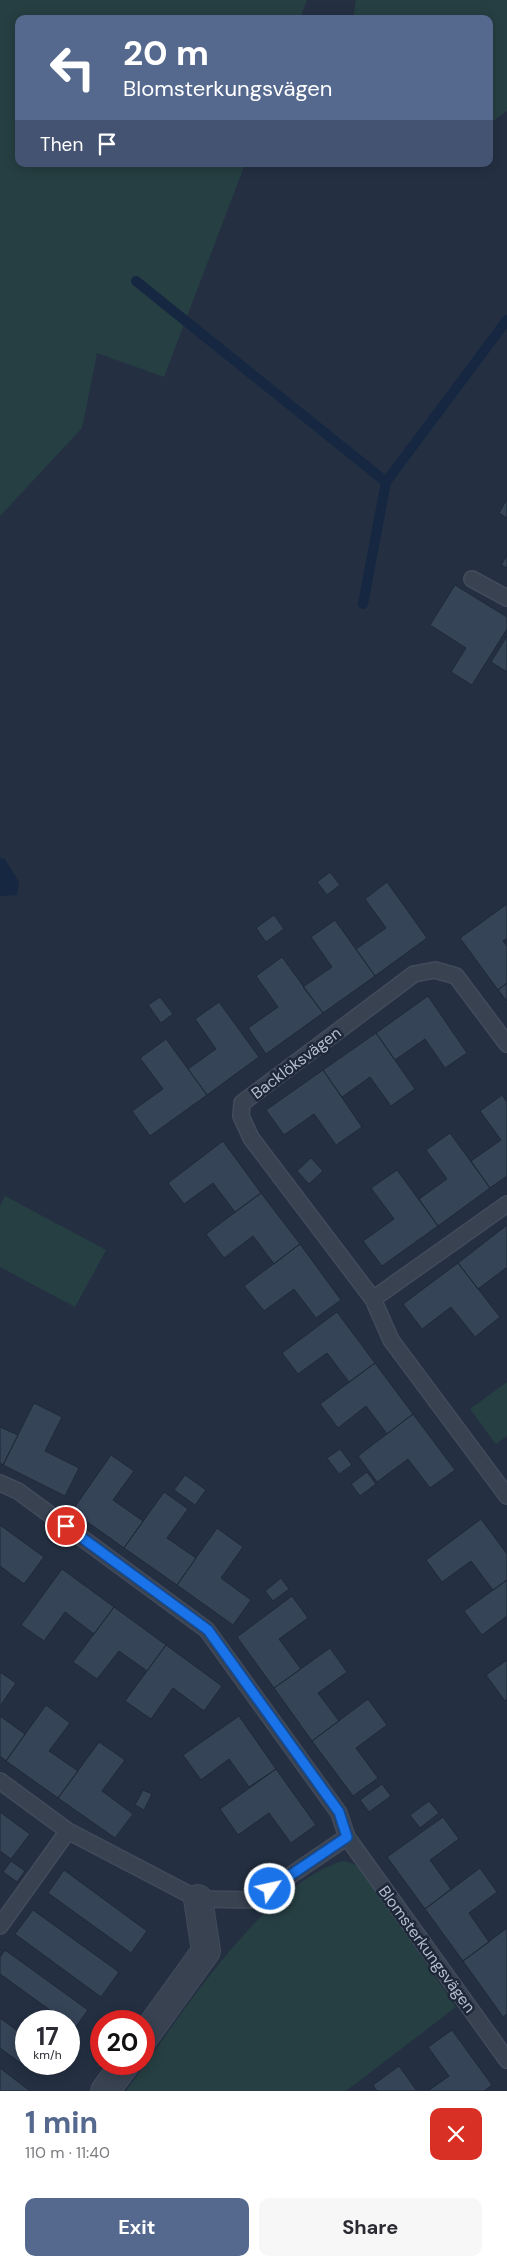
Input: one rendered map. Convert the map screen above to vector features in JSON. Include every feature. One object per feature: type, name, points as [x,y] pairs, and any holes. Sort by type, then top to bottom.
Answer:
[{"type":"street","points":[[155,2022],[206,1950],[198,1899]]},
{"type":"street","points":[[105,2091],[117,2075]]},
{"type":"lane","points":[[472,579],[507,598]]},
{"type":"lane","name":"Backlöksvägen","points":[[507,1044],[456,976],[435,970],[414,974],[242,1103],[241,1116],[252,1138],[373,1299],[391,1340],[507,1496]]},
{"type":"lane","points":[[373,1299],[507,1204]]},
{"type":"lane","name":"Blomsterkungsvägen","points":[[0,1483],[18,1491],[208,1630],[339,1812],[347,1837],[507,2060]]},
{"type":"lane","points":[[0,1781],[68,1831],[198,1899],[254,1900],[347,1837]]},
{"type":"lane","points":[[0,1926],[68,1831]]},
{"type":"green space","points":[[0,0],[307,0],[301,15],[15,15],[15,167],[244,167],[164,377],[97,353],[82,428],[0,516]]},
{"type":"green space","points":[[356,0],[507,0],[507,111],[493,121],[493,15],[354,15]]},
{"type":"green space","points":[[5,1196],[106,1250],[75,1307],[0,1267],[0,1206]]},
{"type":"green space","points":[[507,1382],[507,1436],[496,1444],[470,1409]]},
{"type":"green space","points":[[343,1861],[354,1864],[361,1869],[456,2007],[346,2091],[126,2091],[137,2075],[155,2075],[155,2050],[222,1960],[251,1927],[281,1898],[312,1875]]},
{"type":"water","points":[[0,858],[5,859],[19,882],[17,895],[0,896]]},
{"type":"building","points":[[507,499],[507,518],[499,513]]},
{"type":"building","points":[[507,555],[507,568],[501,565]]},
{"type":"building","points":[[455,585],[507,617],[507,629],[472,685],[451,672],[466,648],[430,625]]},
{"type":"building","points":[[507,636],[507,672],[491,662]]},
{"type":"building","points":[[330,872],[340,885],[327,895],[317,882]]},
{"type":"building","points":[[387,882],[427,938],[375,976],[356,949],[386,928],[365,899]]},
{"type":"building","points":[[507,904],[507,938],[503,941],[507,946],[507,983],[498,990],[460,938]]},
{"type":"building","points":[[274,915],[284,929],[266,942],[256,928]]},
{"type":"building","points":[[335,920],[375,976],[323,1013],[303,987],[332,967],[311,937]]},
{"type":"building","points":[[282,957],[323,1013],[266,1054],[248,1028],[278,1007],[256,976]]},
{"type":"building","points":[[507,983],[507,1001],[498,990]]},
{"type":"building","points":[[428,996],[467,1053],[445,1068],[425,1039],[395,1060],[376,1033]]},
{"type":"building","points":[[160,997],[173,1014],[161,1023],[148,1005]]},
{"type":"building","points":[[219,1002],[259,1057],[207,1095],[188,1069],[216,1049],[195,1019]]},
{"type":"building","points":[[376,1033],[415,1089],[391,1106],[370,1077],[342,1097],[323,1070]]},
{"type":"building","points":[[166,1039],[207,1095],[150,1136],[132,1111],[163,1089],[140,1058]]},
{"type":"building","points":[[323,1070],[362,1127],[336,1145],[314,1114],[284,1135],[266,1110]]},
{"type":"building","points":[[502,1095],[507,1102],[507,1176],[490,1188],[471,1161],[501,1140],[480,1111]]},
{"type":"building","points":[[450,1133],[490,1188],[438,1226],[419,1199],[447,1179],[426,1150]]},
{"type":"building","points":[[223,1141],[261,1193],[235,1212],[213,1183],[184,1204],[168,1183]]},
{"type":"building","points":[[311,1158],[323,1171],[309,1184],[297,1171]]},
{"type":"building","points":[[397,1170],[438,1226],[382,1266],[363,1241],[394,1219],[371,1188]]},
{"type":"building","points":[[261,1193],[300,1244],[274,1264],[253,1236],[224,1258],[206,1234]]},
{"type":"building","points":[[507,1225],[507,1269],[478,1289],[458,1263]]},
{"type":"building","points":[[300,1244],[341,1300],[316,1318],[294,1289],[264,1311],[244,1286]]},
{"type":"building","points":[[458,1263],[500,1317],[475,1337],[451,1307],[422,1329],[403,1304]]},
{"type":"building","points":[[337,1312],[375,1363],[349,1382],[327,1353],[298,1374],[282,1353]]},
{"type":"building","points":[[375,1363],[413,1414],[387,1434],[366,1406],[338,1428],[320,1404]]},
{"type":"building","points":[[34,1403],[62,1417],[45,1451],[79,1468],[65,1496],[3,1465]]},
{"type":"building","points":[[413,1414],[455,1470],[430,1488],[408,1459],[377,1482],[358,1456]]},
{"type":"building","points":[[0,1427],[18,1435],[3,1465],[0,1463]]},
{"type":"building","points":[[340,1449],[352,1465],[339,1474],[327,1458]]},
{"type":"building","points":[[111,1455],[134,1471],[113,1500],[143,1521],[124,1548],[72,1511]]},
{"type":"building","points":[[367,1472],[376,1484],[360,1496],[351,1484]]},
{"type":"building","points":[[185,1475],[206,1490],[195,1505],[174,1490]]},
{"type":"building","points":[[164,1492],[188,1509],[167,1538],[196,1558],[177,1585],[124,1548]]},
{"type":"building","points":[[481,1519],[507,1554],[507,1580],[493,1590],[471,1561],[442,1582],[426,1560]]},
{"type":"building","points":[[0,1525],[44,1557],[24,1584],[0,1566]]},
{"type":"building","points":[[217,1528],[243,1547],[221,1578],[251,1600],[233,1625],[177,1585]]},
{"type":"building","points":[[62,1569],[114,1607],[94,1634],[65,1612],[44,1641],[21,1625]]},
{"type":"building","points":[[281,1578],[289,1589],[273,1601],[265,1591]]},
{"type":"building","points":[[507,1580],[507,1616],[482,1635],[464,1611]]},
{"type":"building","points":[[292,1596],[308,1618],[279,1639],[301,1669],[274,1688],[237,1637]]},
{"type":"building","points":[[114,1607],[166,1645],[147,1671],[119,1651],[97,1679],[73,1662]]},
{"type":"building","points":[[166,1645],[222,1686],[204,1711],[173,1688],[151,1719],[125,1701]]},
{"type":"building","points":[[330,1648],[347,1672],[318,1693],[339,1721],[312,1741],[274,1688]]},
{"type":"building","points":[[507,1660],[507,1699],[505,1701],[486,1675]]},
{"type":"building","points":[[0,1672],[16,1683],[0,1706]]},
{"type":"building","points":[[368,1699],[387,1725],[356,1748],[378,1778],[353,1796],[312,1741]]},
{"type":"building","points":[[46,1705],[70,1723],[49,1751],[78,1771],[58,1798],[6,1761]]},
{"type":"building","points":[[0,1716],[25,1734],[6,1761],[0,1756]]},
{"type":"building","points":[[239,1716],[276,1769],[249,1787],[229,1759],[201,1780],[183,1755]]},
{"type":"building","points":[[99,1742],[125,1760],[102,1791],[133,1814],[115,1838],[58,1798]]},
{"type":"building","points":[[276,1769],[316,1825],[291,1843],[269,1813],[238,1835],[220,1809]]},
{"type":"building","points":[[382,1784],[391,1796],[369,1812],[360,1800]]},
{"type":"building","points":[[143,1790],[152,1794],[144,1810],[135,1805]]},
{"type":"building","points":[[429,1801],[439,1813],[420,1828],[410,1815]]},
{"type":"building","points":[[0,1812],[30,1834],[11,1859],[0,1851]]},
{"type":"building","points":[[443,1817],[459,1839],[430,1860],[451,1889],[425,1909],[387,1857]]},
{"type":"building","points":[[11,1861],[25,1871],[17,1882],[3,1872]]},
{"type":"building","points":[[480,1868],[497,1892],[469,1913],[489,1942],[463,1961],[425,1909]]},
{"type":"building","points":[[64,1870],[147,1931],[131,1953],[48,1893]]},
{"type":"building","points":[[33,1910],[119,1972],[101,1997],[15,1934]]},
{"type":"building","points":[[507,1928],[507,2014],[503,2017],[463,1961]]},
{"type":"building","points":[[5,1950],[88,2010],[80,2021],[80,2010],[50,2010],[0,1974],[0,1957]]},
{"type":"building","points":[[0,2018],[15,2029],[15,2059],[0,2048]]},
{"type":"building","points":[[452,2030],[492,2085],[484,2091],[428,2091],[449,2076],[428,2047]]},
{"type":"building","points":[[399,2066],[417,2091],[377,2091],[373,2085]]},
{"type":"building","points":[[0,2068],[30,2091],[0,2091]]},
{"type":"waterway","points":[[136,281],[386,482]]},
{"type":"waterway","points":[[363,604],[386,482],[507,320]]},
{"type":"route","points":[[66,1526],[208,1630],[339,1812],[347,1837],[270,1889]]}]
